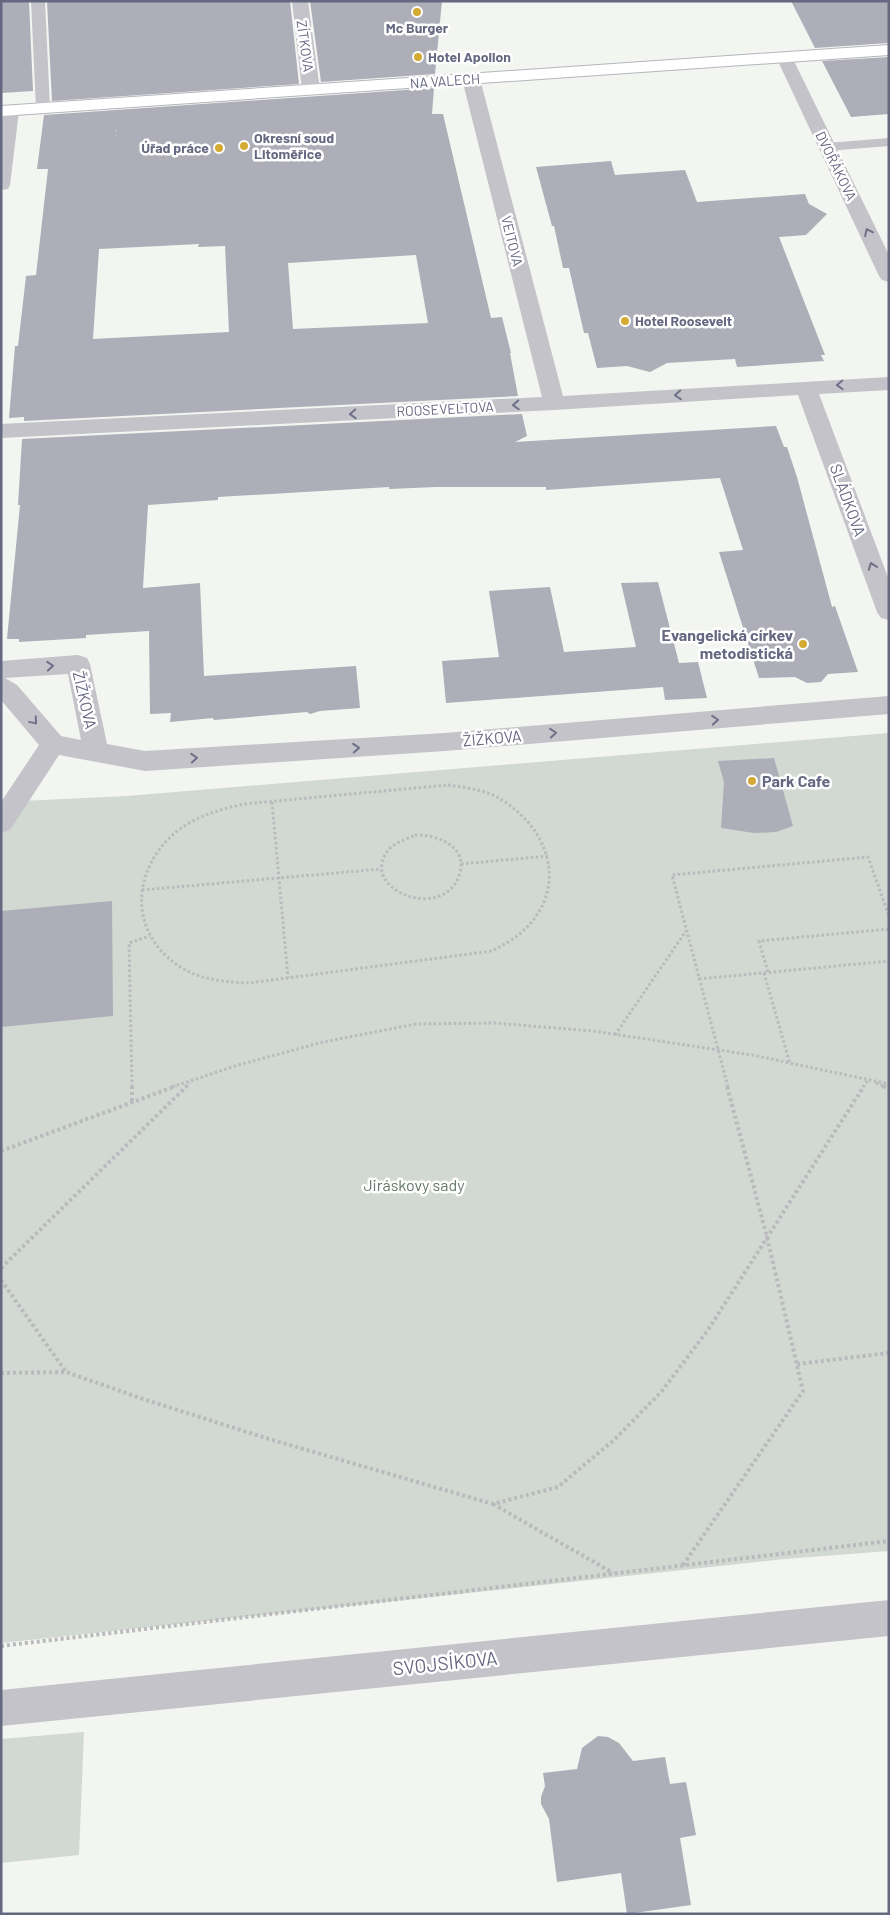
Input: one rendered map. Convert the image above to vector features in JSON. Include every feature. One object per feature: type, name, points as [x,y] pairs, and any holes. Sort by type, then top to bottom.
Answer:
[{"type":"main road","name":"NA VALECH","points":[[6,111],[889,50]]},
{"type":"street","name":"ZÍTKOVA","points":[[300,1],[311,90]]},
{"type":"street","name":"DVOŘÁKOVA","points":[[784,57],[889,276]]},
{"type":"street","name":"VEITOVA","points":[[470,79],[554,403]]},
{"type":"street","points":[[1,185],[6,111]]},
{"type":"street","name":"ROOSEVELTOVA","points":[[1,431],[554,403],[889,383]]},
{"type":"street","name":"SLÁDKOVA","points":[[806,387],[889,612]]},
{"type":"street","name":"ŽIŽKOVA","points":[[1,670],[78,664],[96,752]]},
{"type":"street","points":[[1,686],[8,690],[53,744],[1,823]]},
{"type":"street","name":"ŽIŽKOVA","points":[[53,744],[145,762],[445,742],[889,705]]},
{"type":"street","name":"SVOJSÍKOVA","points":[[1,1708],[889,1618]]},
{"type":"lane","points":[[38,1],[43,108]]},
{"type":"lane","points":[[825,143],[889,142]]},
{"type":"path","points":[[448,785],[470,788],[492,795],[528,819],[540,835],[548,856],[550,871],[548,890],[541,909],[529,926],[512,940],[492,951],[249,983],[224,982],[200,976],[162,952],[150,936],[142,917],[140,898],[143,879],[151,860],[164,843],[180,829],[199,817],[221,809],[272,802],[448,785]]},
{"type":"path","points":[[272,802],[288,978]]},
{"type":"path","points":[[415,835],[430,835],[443,840],[454,847],[461,858],[461,864],[462,870],[458,881],[448,891],[436,898],[421,900],[406,897],[393,891],[384,881],[380,870],[383,858],[390,847],[401,839],[415,835]]},
{"type":"path","points":[[461,864],[548,856]]},
{"type":"path","points":[[683,1565],[803,1391],[767,1237],[672,875],[868,857],[889,916]]},
{"type":"path","points":[[142,890],[380,870]]},
{"type":"path","points":[[790,1064],[759,941],[889,929]]},
{"type":"path","points":[[615,1035],[686,931]]},
{"type":"path","points":[[132,1101],[129,943],[150,936]]},
{"type":"path","points":[[699,979],[889,961]]},
{"type":"path","points":[[1,1151],[192,1080],[323,1042],[416,1024],[494,1022],[593,1031],[718,1051],[889,1084]]},
{"type":"path","points":[[1,1268],[192,1080]]},
{"type":"path","points":[[493,1504],[558,1487],[615,1439],[662,1391],[708,1330],[830,1143],[868,1080]]},
{"type":"path","points":[[868,1080],[889,1089]]},
{"type":"path","points":[[1,1280],[66,1372]]},
{"type":"path","points":[[797,1364],[889,1353]]},
{"type":"path","points":[[1,1373],[66,1372],[143,1399],[269,1439],[493,1504],[614,1574]]},
{"type":"path","points":[[1,1646],[889,1541]]},
{"type":"green space","name":"Jiráskovy sady","points":[[889,733],[889,1551],[785,1559],[1,1643],[1,802],[127,796]]},
{"type":"green space","points":[[84,1732],[79,1855],[1,1863],[1,1739]]},
{"type":"building","points":[[1,1],[29,1],[33,91],[1,93]]},
{"type":"building","points":[[47,1],[290,1],[299,84],[52,101]]},
{"type":"building","points":[[310,1],[442,1],[435,74],[321,82]]},
{"type":"building","points":[[791,1],[889,1],[889,43],[815,48]]},
{"type":"building","points":[[889,57],[889,114],[851,117],[822,61]]},
{"type":"building","points":[[434,88],[432,114],[443,114],[491,318],[502,317],[511,353],[518,396],[24,421],[24,417],[9,418],[15,346],[18,346],[26,276],[36,275],[48,169],[37,169],[44,115]],"holes":[[[199,244],[198,247],[225,246],[229,332],[93,339],[99,249]],[[416,255],[428,323],[293,329],[288,263]]]},
{"type":"building","points":[[611,161],[615,175],[685,170],[697,202],[805,194],[809,204],[827,214],[806,235],[779,237],[825,355],[821,355],[824,361],[737,367],[735,359],[667,363],[650,372],[627,366],[597,368],[588,333],[584,333],[569,268],[563,268],[554,226],[552,226],[536,167]]},
{"type":"building","points":[[522,414],[527,436],[515,442],[776,426],[784,447],[787,447],[797,477],[832,607],[835,606],[858,672],[828,674],[821,682],[807,683],[795,677],[759,678],[719,552],[743,550],[720,478],[546,490],[546,487],[389,489],[389,487],[218,497],[218,500],[148,505],[143,588],[200,583],[204,676],[356,666],[360,708],[320,711],[310,714],[307,712],[170,722],[171,713],[150,714],[149,631],[86,635],[86,638],[19,642],[19,639],[7,639],[20,505],[18,505],[22,439]]},
{"type":"building","points":[[658,582],[679,663],[698,662],[707,698],[665,700],[663,687],[446,703],[442,661],[499,657],[489,591],[550,587],[564,652],[636,647],[621,583]]},
{"type":"building","name":"Park Cafe","points":[[774,758],[793,826],[776,832],[754,833],[721,828],[724,782],[718,761]]},
{"type":"building","points":[[112,901],[113,1016],[1,1027],[1,911]]},
{"type":"building","points":[[598,1736],[608,1737],[619,1743],[633,1761],[665,1757],[670,1784],[686,1782],[696,1835],[680,1838],[691,1905],[627,1914],[621,1873],[557,1882],[549,1819],[541,1804],[541,1797],[545,1786],[543,1773],[577,1769],[582,1748]]},
{"type":"place","name":"Mc Burger","points":[[417,12]]},
{"type":"place","name":"Hotel Apollon","points":[[418,57]]},
{"type":"place","name":"Okresní soud Litoměřice","points":[[244,146]]},
{"type":"place","name":"Úřad práce","points":[[219,148]]},
{"type":"place","name":"Hotel Roosevelt","points":[[625,321]]},
{"type":"place","name":"Evangelická církev metodistická","points":[[803,644]]},
{"type":"place","name":"Park Cafe","points":[[752,781]]}]
